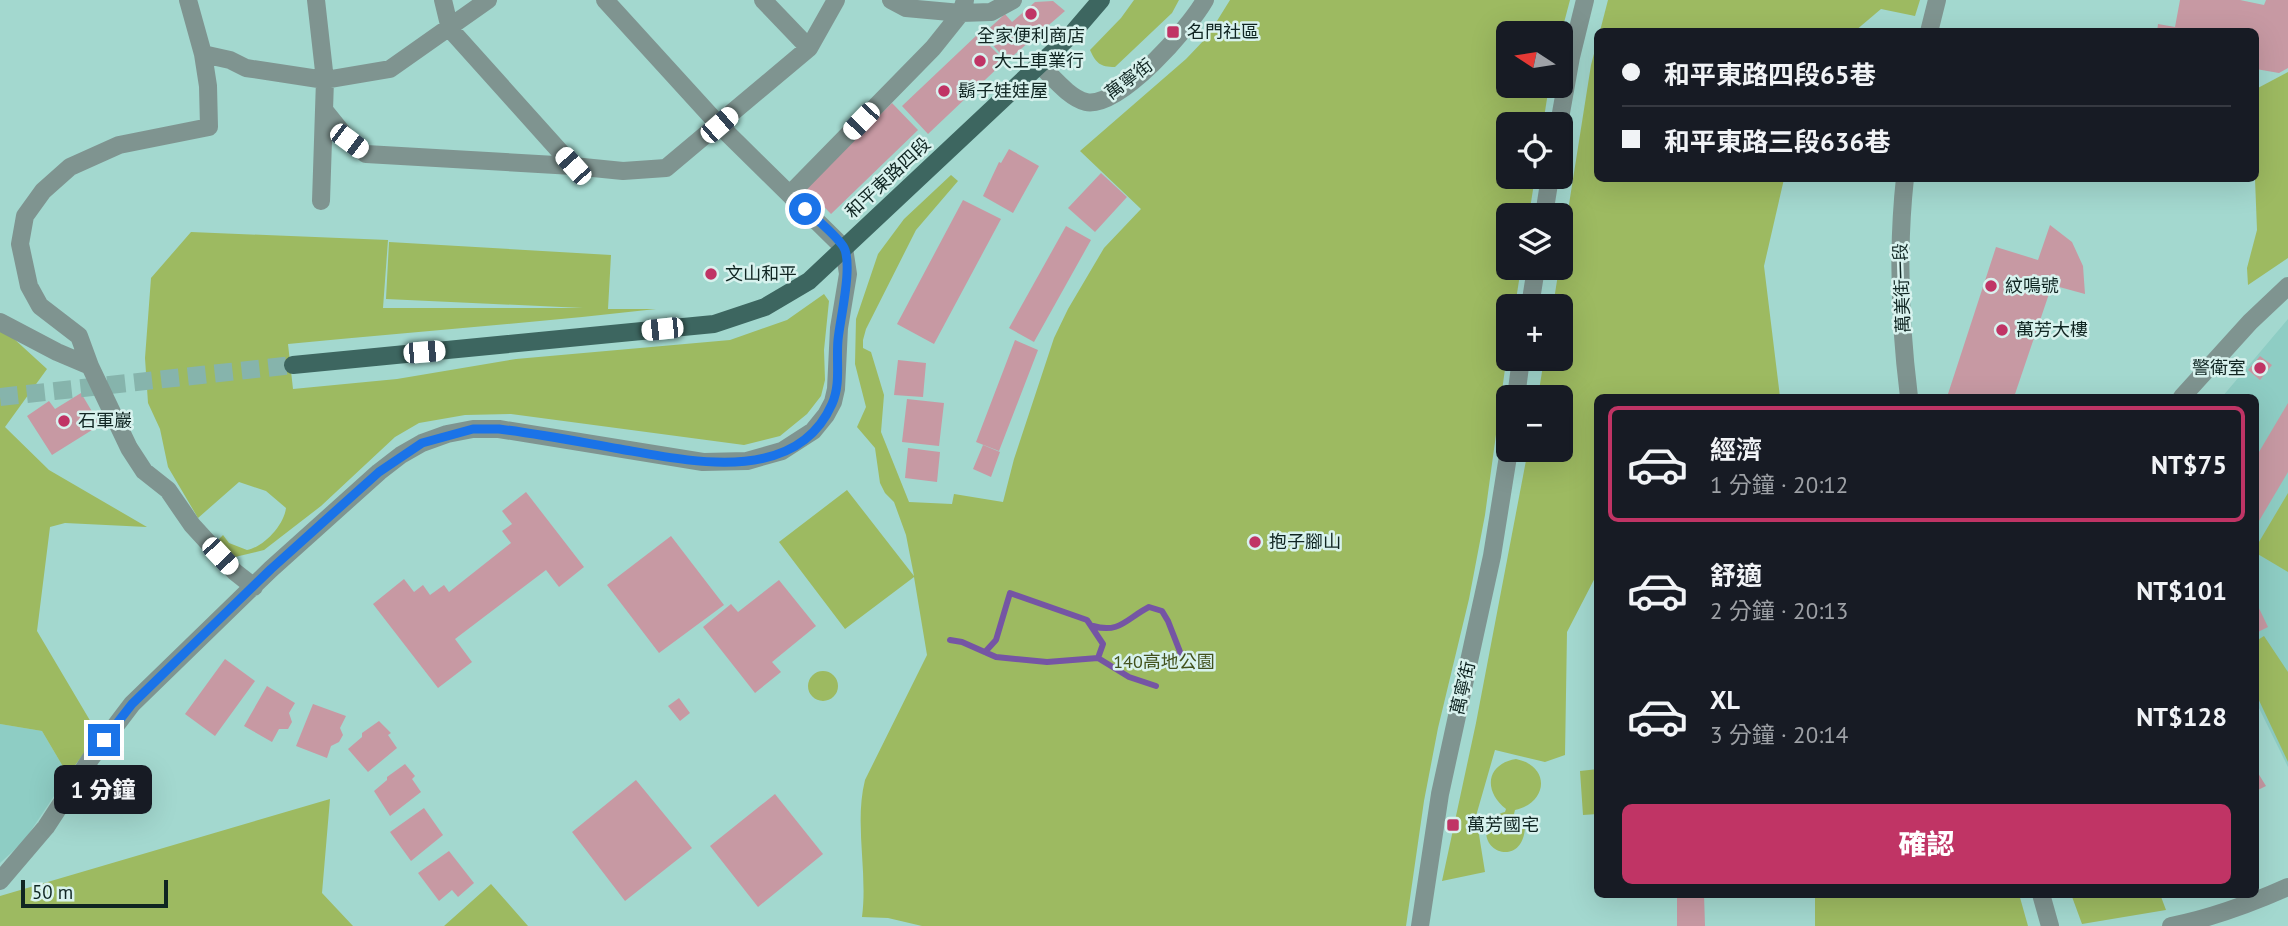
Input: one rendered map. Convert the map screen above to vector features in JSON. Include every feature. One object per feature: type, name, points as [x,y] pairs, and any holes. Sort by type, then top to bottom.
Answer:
[{"type":"main road","name":"和平東路四段","points":[[293,365],[714,324],[765,307],[799,289],[844,248],[1040,65],[1092,4]]},
{"type":"street","points":[[188,0],[203,54],[208,86],[209,127],[119,145],[70,167],[43,191],[24,216],[20,244],[29,286],[40,306],[79,336],[129,449],[144,471],[168,490],[192,525],[235,572],[254,587]]},
{"type":"street","points":[[316,0],[325,80],[321,201]]},
{"type":"street","points":[[443,0],[450,29],[573,166]]},
{"type":"street","points":[[203,54],[230,60],[246,68],[325,80],[390,69],[488,0]]},
{"type":"street","points":[[0,881],[46,827],[91,758],[132,704],[379,472],[422,443],[473,429],[499,429],[674,458],[725,463],[765,458],[790,447],[813,431],[826,415],[836,389],[838,339],[848,274],[844,248],[719,125],[605,0]]},
{"type":"street","points":[[763,0],[809,48]]},
{"type":"street","points":[[324,110],[349,141],[366,154],[623,171],[666,167],[809,48],[836,0]]},
{"type":"street","points":[[891,0],[906,8],[963,6],[991,12],[1013,0]]},
{"type":"street","name":"萬寧街","points":[[1040,65],[1079,100],[1096,103],[1107,99],[1173,44],[1205,0]]},
{"type":"street","points":[[1561,112],[1585,0]]},
{"type":"street","points":[[1930,28],[1937,0]]},
{"type":"street","points":[[790,194],[933,48],[963,6]]},
{"type":"street","name":"萬美街一段","points":[[1905,182],[1901,276],[1909,394]]},
{"type":"street","points":[[2185,394],[2250,322],[2288,286]]},
{"type":"street","points":[[0,322],[90,366]]},
{"type":"street","name":"萬寧街","points":[[1420,926],[1440,794],[1492,556],[1507,462]]},
{"type":"street","points":[[2171,926],[2248,905],[2288,887]]},
{"type":"street","points":[[2041,898],[2050,926]]},
{"type":"shaded area","points":[[2288,319],[2288,767],[2259,708],[2259,394],[2225,394]]},
{"type":"shaded area","points":[[0,724],[42,731],[68,775],[24,841],[0,863]]},
{"type":"green space","points":[[1134,0],[1179,0],[1172,13],[1115,67],[1102,65],[1090,50],[1121,18]]},
{"type":"green space","name":"140高地公園","points":[[1230,0],[1570,0],[1564,21],[1496,21],[1496,98],[1547,98],[1545,112],[1496,112],[1496,189],[1533,189],[1531,203],[1496,203],[1496,280],[1519,280],[1517,294],[1496,294],[1496,371],[1505,371],[1503,385],[1496,385],[1496,435],[1485,515],[1469,599],[1438,728],[1424,801],[1406,926],[922,926],[888,918],[862,917],[861,814],[865,780],[927,655],[914,577],[845,629],[779,542],[847,490],[914,576],[906,535],[894,502],[880,483],[875,448],[857,427],[866,407],[855,364],[856,319],[878,254],[904,219],[951,175],[958,181],[916,230],[866,329],[863,348],[871,352],[884,395],[881,432],[909,502],[952,504],[954,494],[1003,502],[1014,459],[1054,338],[1104,248],[1141,209],[1080,151],[1186,59],[1207,37]]},
{"type":"green space","points":[[1608,0],[1920,0],[1915,16],[1881,9],[1859,28],[1601,28]]},
{"type":"green space","points":[[1594,54],[1594,182],[1783,182],[1764,266],[1780,394],[1594,394],[1594,580],[1567,632],[1565,755],[1545,762],[1495,750],[1476,816],[1485,872],[1442,881],[1476,723],[1526,462],[1573,462],[1573,385],[1540,385],[1542,371],[1573,371],[1573,294],[1555,294],[1557,280],[1573,280],[1573,203],[1569,203]]},
{"type":"green space","points":[[2288,72],[2288,258],[2248,285],[2247,268],[2257,230],[2255,182],[2259,182],[2259,87]]},
{"type":"green space","points":[[191,232],[388,240],[383,308],[583,308],[386,299],[389,242],[611,255],[608,309],[656,309],[288,344],[293,389],[397,379],[516,359],[730,340],[787,320],[824,294],[829,301],[824,350],[825,380],[821,396],[807,414],[780,436],[744,445],[511,414],[465,415],[419,423],[395,437],[321,506],[264,550],[235,557],[218,540],[223,535],[229,543],[247,550],[260,545],[277,528],[286,508],[266,491],[239,482],[198,518],[168,467],[160,429],[148,403],[145,358],[151,278]]},
{"type":"green space","points":[[0,326],[47,369],[5,427],[49,470],[147,527],[65,523],[50,527],[37,631],[98,734],[68,775],[42,731],[0,724]]},
{"type":"green space","points":[[2288,493],[2288,572],[2259,555],[2259,542]]},
{"type":"green space","points":[[2264,636],[2288,672],[2288,762],[2259,700],[2259,639]]},
{"type":"green space","points":[[823,671],[834,675],[838,686],[834,697],[823,701],[812,697],[808,686],[812,675]]},
{"type":"green space","points":[[1516,759],[1535,769],[1541,784],[1534,800],[1515,810],[1514,814],[1525,828],[1522,840],[1509,852],[1501,852],[1494,848],[1486,835],[1491,820],[1506,809],[1494,794],[1491,779],[1499,766]]},
{"type":"green space","points":[[1594,769],[1594,814],[1583,815],[1580,771]]},
{"type":"green space","points":[[330,799],[322,893],[353,926],[0,926],[0,896]]},
{"type":"green space","points":[[491,884],[528,926],[444,926]]},
{"type":"green space","points":[[1815,898],[2020,898],[2028,926],[1815,926]]},
{"type":"green space","points":[[2072,898],[2162,898],[2166,910],[2082,924]]},
{"type":"building","points":[[2180,0],[2240,0],[2264,5],[2266,0],[2288,0],[2288,68],[2279,73],[2259,70],[2259,28],[2158,28],[2158,24],[2175,27]]},
{"type":"building","points":[[1053,1],[1065,11],[1007,61],[983,34],[1005,14],[1012,22],[1035,2]]},
{"type":"building","points":[[978,34],[1005,61],[928,134],[902,106]]},
{"type":"building","points":[[892,103],[918,130],[831,214],[805,187]]},
{"type":"building","points":[[1009,149],[1039,166],[1013,213],[983,196],[999,162],[1001,163]]},
{"type":"building","points":[[1101,173],[1127,197],[1095,232],[1068,208]]},
{"type":"building","points":[[963,200],[1001,219],[934,344],[897,324]]},
{"type":"building","name":"萬芳大樓","points":[[2050,225],[2072,242],[2083,266],[2085,294],[2052,285],[2015,394],[1948,394],[1996,247],[2038,260]]},
{"type":"building","points":[[1066,226],[1091,240],[1034,342],[1009,328]]},
{"type":"building","points":[[1015,340],[1038,350],[999,451],[976,442]]},
{"type":"building","name":"警衛室","points":[[2260,356],[2272,365],[2260,380],[2248,370]]},
{"type":"building","points":[[898,360],[926,363],[923,397],[894,395]]},
{"type":"building","name":"石軍巖","points":[[81,393],[100,425],[52,455],[27,416],[49,401],[55,409]]},
{"type":"building","points":[[907,399],[944,403],[939,446],[902,442]]},
{"type":"building","points":[[2288,403],[2288,472],[2259,521],[2259,452]]},
{"type":"building","points":[[983,445],[1000,452],[991,477],[973,469]]},
{"type":"building","points":[[908,448],[940,452],[937,482],[905,478]]},
{"type":"building","points":[[526,492],[584,567],[559,587],[546,570],[455,639],[472,662],[438,688],[373,604],[404,579],[414,592],[423,585],[430,595],[444,585],[449,592],[511,543],[502,531],[512,524],[502,511]]},
{"type":"building","points":[[671,536],[724,605],[659,653],[607,585]]},
{"type":"building","points":[[779,580],[816,626],[772,662],[781,672],[755,693],[703,627],[731,604],[738,612]]},
{"type":"building","points":[[2259,608],[2268,627],[2259,632]]},
{"type":"building","points":[[225,659],[255,681],[215,736],[185,714]]},
{"type":"building","points":[[267,686],[295,703],[289,713],[292,722],[288,729],[279,729],[272,742],[244,726]]},
{"type":"building","points":[[679,698],[690,713],[680,721],[668,706]]},
{"type":"building","points":[[313,704],[346,716],[340,728],[343,735],[339,742],[331,746],[327,758],[296,746]]},
{"type":"building","points":[[379,721],[391,733],[388,735],[397,748],[368,772],[348,749],[362,737],[362,733]]},
{"type":"building","points":[[405,764],[415,776],[412,779],[421,792],[390,816],[374,791]]},
{"type":"building","points":[[2259,775],[2266,786],[2259,790]]},
{"type":"building","points":[[636,780],[692,848],[625,901],[572,832]]},
{"type":"building","points":[[775,794],[823,854],[758,907],[710,846]]},
{"type":"building","points":[[424,808],[443,835],[411,861],[390,832]]},
{"type":"building","points":[[449,851],[474,883],[458,897],[452,890],[439,901],[418,873]]},
{"type":"building","points":[[1677,898],[1704,898],[1705,926],[1677,926]]},
{"type":"waterway","points":[[950,640],[962,642],[996,657],[1047,662],[1098,658],[1103,644],[1087,620],[1010,593],[996,640],[985,652]]},
{"type":"waterway","points":[[1093,626],[1110,628],[1123,624],[1149,607],[1162,611],[1184,662]]},
{"type":"waterway","points":[[1098,658],[1129,677],[1156,686]]},
{"type":"tunnel","points":[[0,397],[293,365]]},
{"type":"place","name":"全家便利商店","points":[[1031,14]]},
{"type":"place","name":"名門社區","points":[[1173,32]]},
{"type":"place","name":"大士車業行","points":[[980,61]]},
{"type":"place","name":"鬍子娃娃屋","points":[[944,91]]},
{"type":"place","name":"文山和平","points":[[711,274]]},
{"type":"place","name":"紋鳴號","points":[[1991,286]]},
{"type":"place","name":"萬芳大樓","points":[[2002,330]]},
{"type":"place","name":"警衛室","points":[[2260,368]]},
{"type":"place","name":"石軍巖","points":[[64,421]]},
{"type":"place","name":"抱子腳山","points":[[1255,542]]},
{"type":"place","name":"萬芳國宅","points":[[1453,825]]},
{"type":"route","points":[[104,740],[132,704],[271,569],[379,472],[422,443],[473,429],[499,429],[674,458],[725,463],[765,458],[798,443],[813,431],[833,402],[838,374],[839,328],[848,274],[844,248],[805,209]]}]
